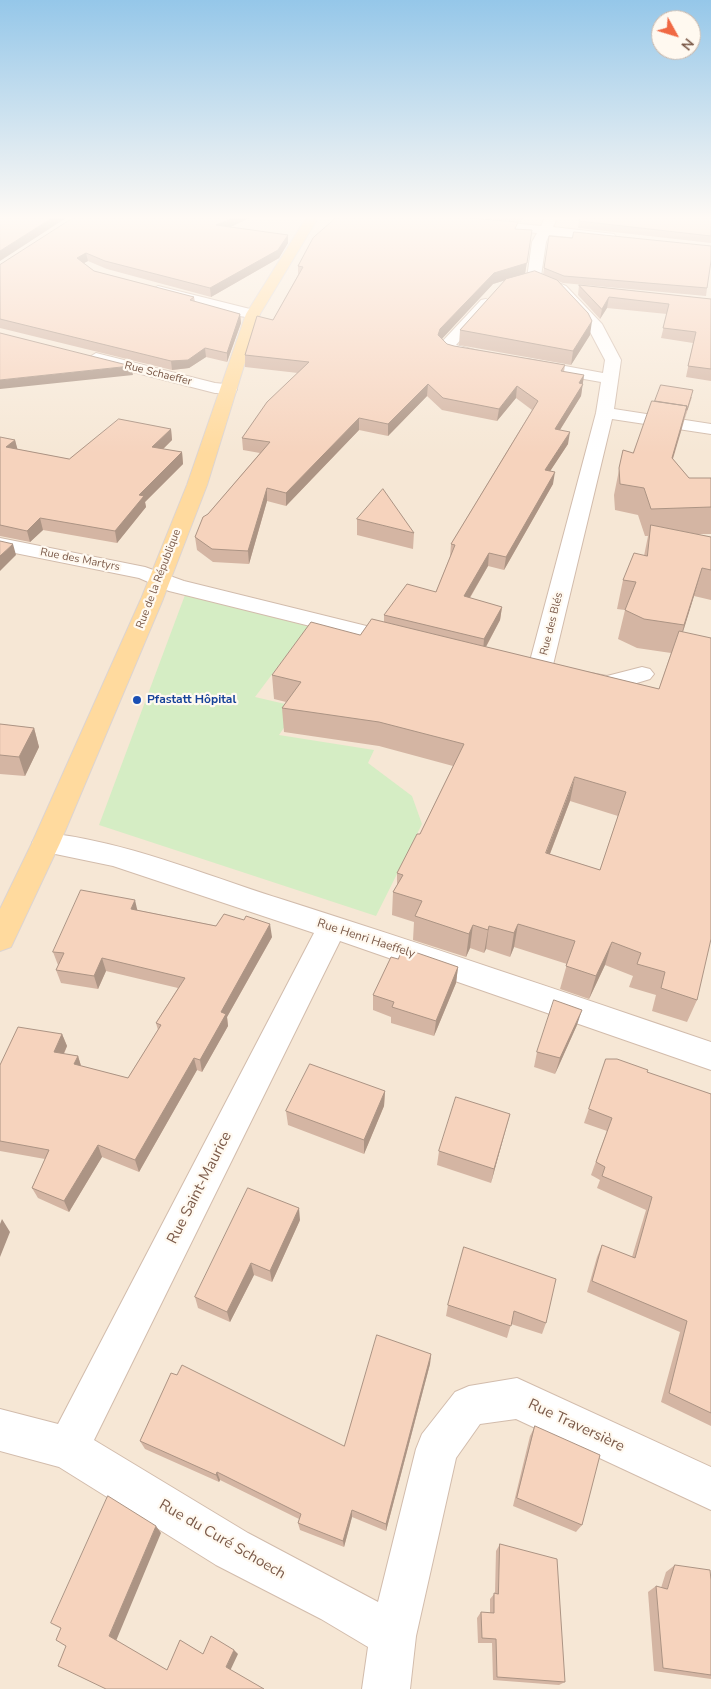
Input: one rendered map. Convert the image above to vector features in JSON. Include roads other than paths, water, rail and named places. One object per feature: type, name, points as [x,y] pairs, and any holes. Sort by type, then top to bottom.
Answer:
[{"type":"main road","name":"Rue de la République","points":[[0,939],[46,843],[111,697],[160,580],[197,485],[253,314],[264,297]]},
{"type":"street","points":[[183,297],[253,314]]},
{"type":"street","points":[[491,297],[447,345],[454,352],[494,358]]},
{"type":"street","name":"Rue des Blés","points":[[490,663],[518,670],[556,673],[605,413],[613,360],[594,324],[568,297]]},
{"type":"street","name":"Rue Schaeffer","points":[[84,355],[214,388],[229,389]]},
{"type":"street","points":[[513,362],[610,379]]},
{"type":"street","points":[[605,413],[711,429]]},
{"type":"street","name":"Rue des Martyrs","points":[[0,544],[145,573],[160,580]]},
{"type":"street","points":[[160,580],[423,647]]},
{"type":"street","points":[[556,673],[607,684],[642,674]]},
{"type":"street","name":"Rue Henri Haeffely","points":[[46,843],[73,846],[115,856],[332,927],[711,1056]]},
{"type":"street","name":"Rue Saint-Maurice","points":[[68,1448],[332,927]]},
{"type":"street","name":"Rue Traversière","points":[[392,1636],[437,1449],[469,1406],[517,1398],[711,1489]]},
{"type":"street","name":"Rue du Curé Schoech","points":[[0,1430],[68,1448],[232,1549],[337,1603],[392,1636]]},
{"type":"street","points":[[386,1689],[392,1636]]},
{"type":"place","name":"Pfastatt Hôpital","points":[[137,700]]}]
